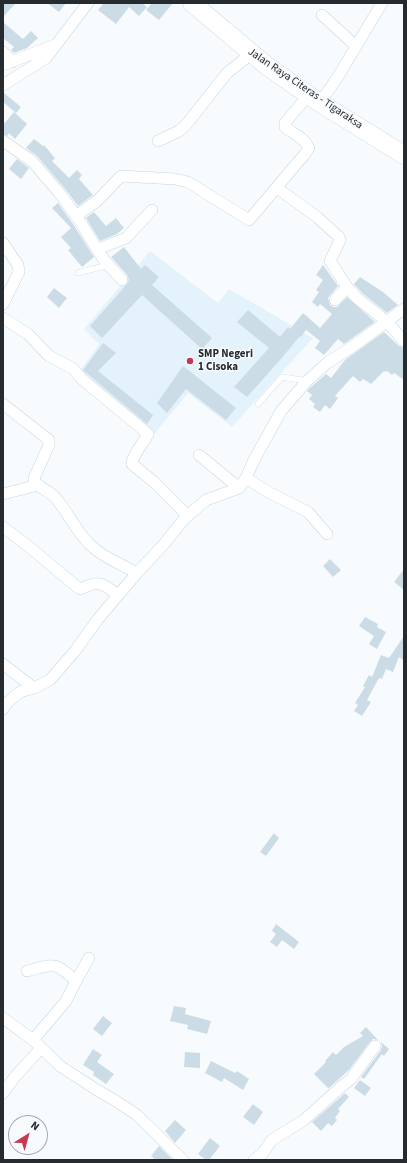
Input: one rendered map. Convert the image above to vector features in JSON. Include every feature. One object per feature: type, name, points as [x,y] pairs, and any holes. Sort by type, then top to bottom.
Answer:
[{"type":"main road","name":"Jalan Raya Citeras - Tigaraksa","points":[[192,3],[251,54],[315,98],[404,155]]},
{"type":"street","points":[[3,84],[46,58],[88,3]]},
{"type":"street","points":[[76,216],[96,201],[121,176],[175,178],[188,182],[248,221],[277,188],[308,148],[307,143],[285,128],[286,124],[290,118],[315,98],[356,46],[382,3]]},
{"type":"street","points":[[322,15],[356,46]]},
{"type":"street","points":[[3,52],[7,64],[58,44]]},
{"type":"street","points":[[158,141],[186,125],[227,73],[251,54]]},
{"type":"street","points":[[3,140],[32,161],[61,195],[108,265],[122,280]]},
{"type":"street","points":[[277,188],[317,217],[339,237],[340,240],[330,261],[347,287],[357,298],[387,322],[404,341]]},
{"type":"street","points":[[98,249],[126,238],[152,210]]},
{"type":"street","points":[[3,243],[18,265],[20,272],[3,304]]},
{"type":"street","points":[[334,300],[347,287]]},
{"type":"street","points":[[3,709],[7,703],[20,692],[34,688],[50,680],[75,651],[98,619],[118,595],[188,516],[206,500],[239,488],[246,478],[254,460],[282,411],[307,381],[333,358],[355,345],[404,309]]},
{"type":"street","points":[[3,318],[28,334],[49,356],[72,368],[83,380],[148,434],[132,460],[132,464],[154,482],[188,516]]},
{"type":"street","points":[[3,404],[49,440],[49,445],[34,478],[36,483],[52,494],[87,541],[97,551],[137,573]]},
{"type":"street","points":[[198,455],[239,488]]},
{"type":"street","points":[[246,478],[268,492],[308,512],[327,534]]},
{"type":"street","points":[[3,494],[38,485]]},
{"type":"street","points":[[3,528],[28,546],[80,589],[94,583],[106,586],[118,595]]},
{"type":"street","points":[[3,664],[34,688]]},
{"type":"street","points":[[33,1040],[66,1001],[89,958]]},
{"type":"street","points":[[27,971],[48,965],[56,966],[62,968],[76,981]]},
{"type":"street","points":[[5,1024],[33,1040],[60,1066],[137,1116],[181,1160]]},
{"type":"street","points":[[254,1160],[262,1154],[272,1140],[304,1120],[351,1079],[375,1046]]},
{"type":"street","points":[[3,1093],[42,1048]]},
{"type":"lane","points":[[78,274],[108,265]]},
{"type":"lane","points":[[258,404],[282,377],[307,381]]},
{"type":"shaded area","name":"SMP Negeri 1 Cisoka","points":[[150,251],[218,303],[229,289],[313,338],[232,427],[188,393],[151,438],[75,378],[99,344],[84,329]]},
{"type":"building","points":[[3,3],[16,3],[3,17]]},
{"type":"building","points":[[47,3],[66,3],[59,12]]},
{"type":"building","points":[[104,3],[142,3],[147,7],[139,16],[129,7],[116,24],[98,10]]},
{"type":"building","points":[[152,3],[173,3],[159,20],[146,10]]},
{"type":"building","points":[[3,22],[23,39],[31,31],[38,38],[27,48],[14,53],[11,50],[14,47],[3,38]]},
{"type":"building","points":[[3,92],[21,107],[16,113],[3,102]]},
{"type":"building","points":[[14,112],[27,124],[15,139],[9,133],[7,136],[3,134],[3,125]]},
{"type":"building","points":[[34,139],[43,146],[44,145],[55,158],[52,161],[69,178],[77,170],[82,175],[79,179],[93,195],[78,206],[37,156],[26,148]]},
{"type":"building","points":[[17,159],[29,168],[21,179],[9,169]]},
{"type":"building","points":[[58,203],[94,257],[82,267],[68,250],[71,248],[61,237],[71,228],[52,208]]},
{"type":"building","points":[[94,212],[106,226],[116,218],[124,228],[117,234],[100,241],[86,218]]},
{"type":"building","points":[[124,247],[141,269],[145,265],[159,277],[152,285],[212,338],[202,349],[142,295],[102,338],[90,326],[128,283],[129,279],[127,275],[111,257]]},
{"type":"building","points":[[323,265],[338,286],[328,298],[330,305],[337,307],[347,297],[375,322],[344,344],[338,339],[324,355],[315,348],[320,341],[306,330],[247,397],[234,387],[269,348],[237,322],[248,310],[280,337],[288,327],[290,329],[303,313],[320,328],[332,314],[320,304],[318,307],[312,302],[319,292],[316,290],[323,280],[316,275]]},
{"type":"building","points":[[360,277],[383,292],[398,305],[387,313],[362,293],[354,284]]},
{"type":"building","points":[[54,288],[67,298],[59,308],[47,297]]},
{"type":"building","points":[[384,332],[399,346],[404,348],[404,380],[394,373],[392,375],[387,371],[384,371],[371,384],[363,379],[360,382],[353,376],[335,396],[338,398],[330,409],[325,405],[320,412],[313,407],[315,404],[309,399],[312,395],[307,391],[326,374],[331,378],[345,360]]},
{"type":"building","points":[[103,343],[116,353],[98,371],[153,415],[147,424],[83,370]]},
{"type":"building","points":[[183,366],[236,408],[226,420],[186,389],[167,413],[157,403]]},
{"type":"building","points":[[330,559],[341,570],[333,577],[323,566]]},
{"type":"building","points":[[404,569],[404,590],[394,582]]},
{"type":"building","points":[[365,617],[378,624],[377,627],[386,632],[377,649],[369,644],[374,636],[359,626]]},
{"type":"building","points":[[404,636],[404,661],[399,657],[393,672],[386,669],[382,679],[379,678],[367,700],[371,702],[362,716],[354,711],[358,705],[355,703],[365,687],[363,686],[369,675],[372,677],[381,655],[389,658]]},
{"type":"building","points":[[274,833],[279,838],[266,856],[260,852]]},
{"type":"building","points":[[276,924],[299,942],[294,949],[282,940],[277,947],[270,942],[276,934],[272,931]]},
{"type":"building","points":[[174,1006],[186,1008],[185,1014],[211,1021],[207,1034],[187,1029],[188,1025],[170,1021]]},
{"type":"building","points":[[103,1016],[112,1023],[102,1036],[93,1029]]},
{"type":"building","points":[[366,1027],[378,1040],[373,1039],[349,1070],[328,1088],[314,1074],[326,1062],[325,1061],[333,1052],[336,1055],[344,1047],[363,1036],[360,1033]]},
{"type":"building","points":[[381,1042],[389,1049],[384,1056],[382,1054],[364,1079],[361,1077],[381,1050]]},
{"type":"building","points":[[93,1049],[102,1055],[97,1062],[114,1074],[106,1084],[93,1075],[94,1072],[83,1065]]},
{"type":"building","points":[[185,1052],[200,1053],[200,1068],[184,1067]]},
{"type":"building","points":[[211,1061],[235,1073],[237,1071],[249,1079],[243,1090],[224,1078],[222,1082],[205,1073]]},
{"type":"building","points":[[360,1080],[371,1088],[365,1096],[354,1088]]},
{"type":"building","points":[[345,1093],[349,1097],[338,1109],[340,1111],[335,1118],[337,1120],[332,1126],[328,1123],[321,1131],[312,1122]]},
{"type":"building","points":[[253,1104],[263,1112],[254,1125],[243,1117]]},
{"type":"building","points":[[175,1120],[186,1130],[175,1143],[165,1131]]},
{"type":"building","points":[[210,1138],[220,1146],[209,1160],[206,1160],[198,1154]]},
{"type":"building","points":[[159,1146],[173,1160],[156,1160],[151,1156]]},
{"type":"place","name":"SMP Negeri 1 Cisoka","points":[[190,361]]}]
